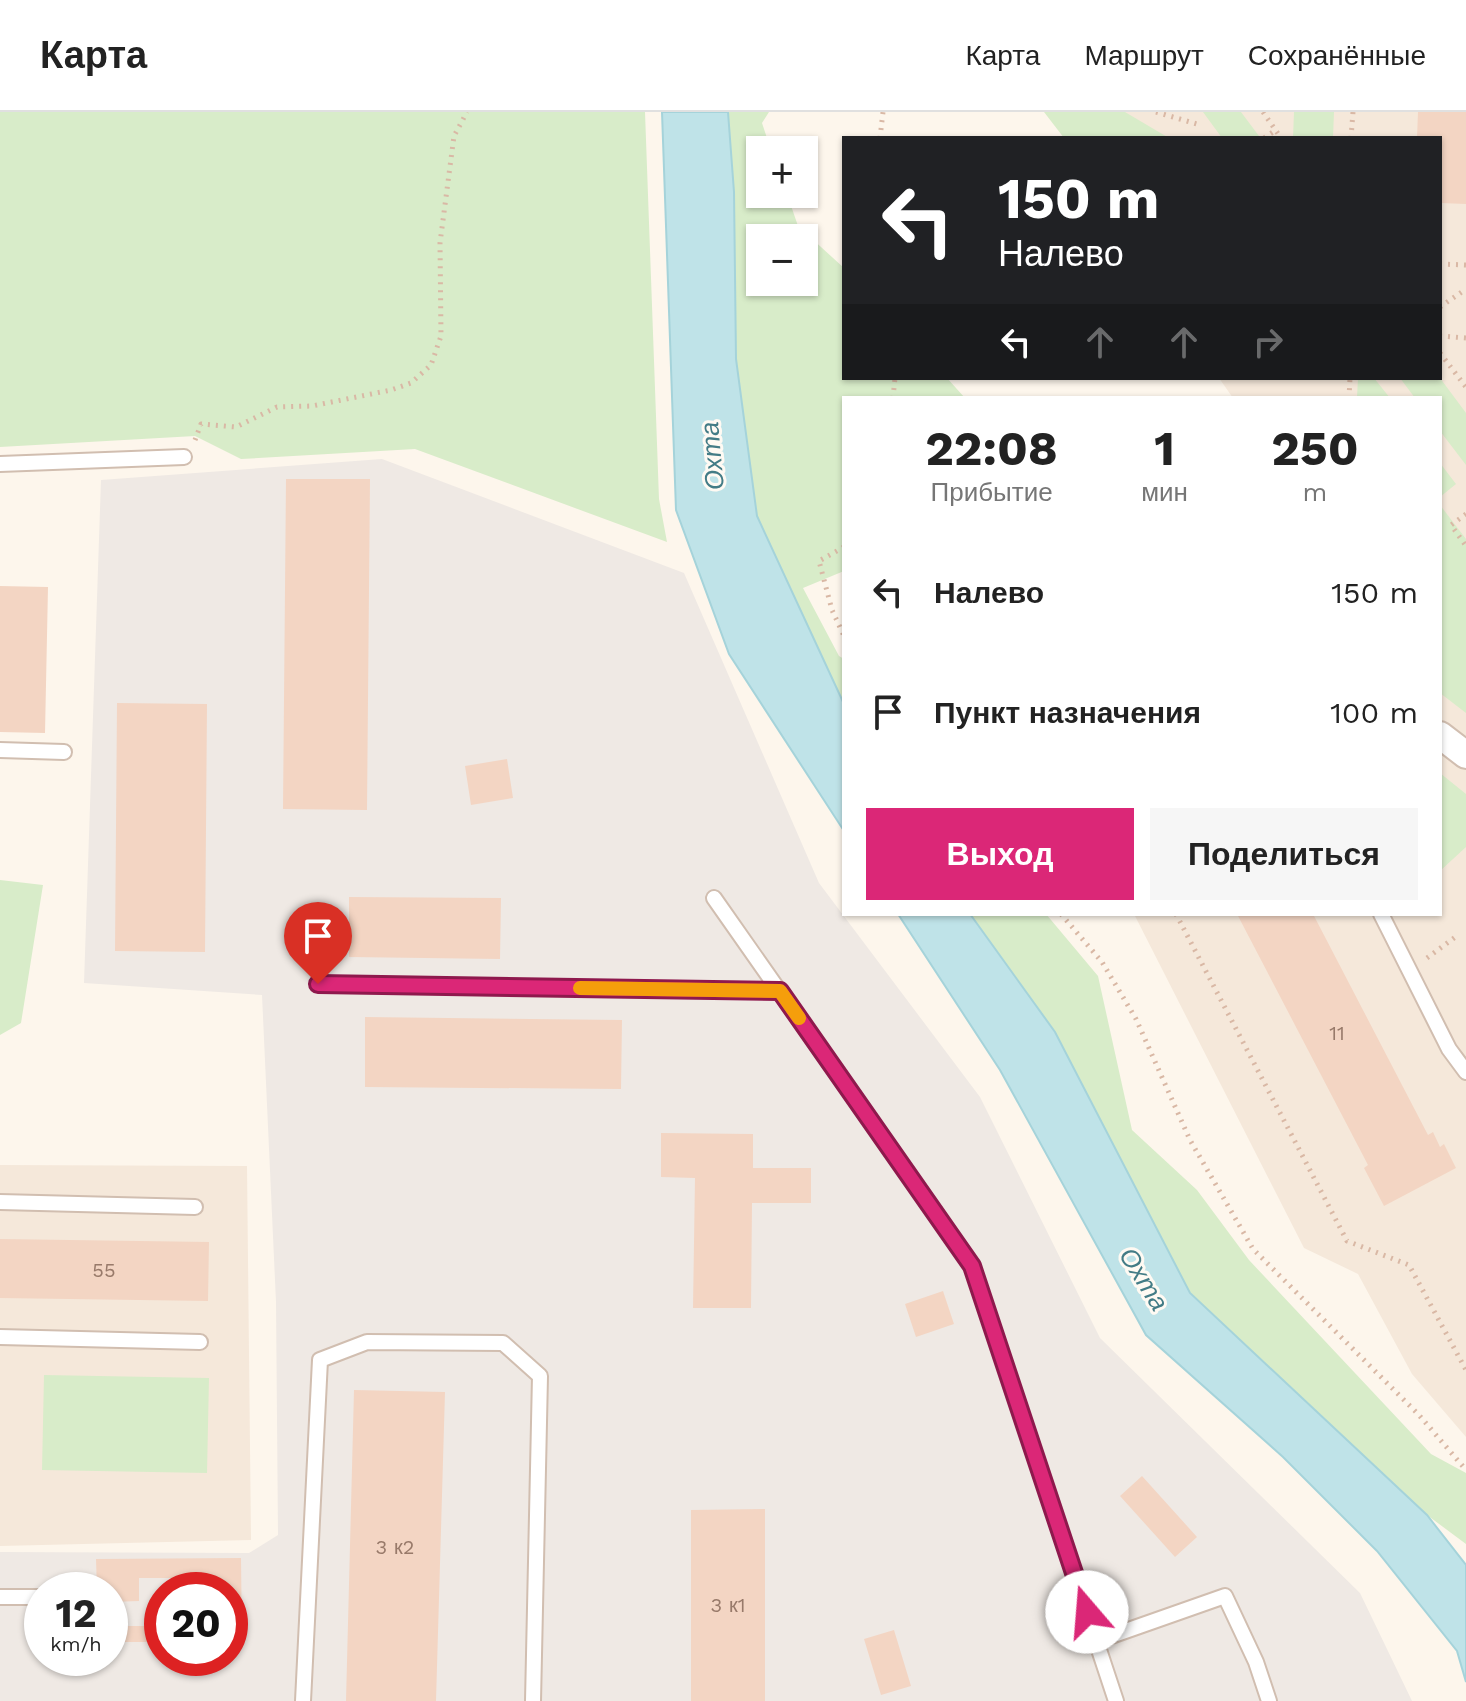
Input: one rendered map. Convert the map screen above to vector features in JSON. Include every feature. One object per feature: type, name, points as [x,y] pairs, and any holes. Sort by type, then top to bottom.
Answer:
[{"type":"street","points":[[1442,737],[1466,755]]},
{"type":"lane","points":[[0,464],[184,457]]},
{"type":"lane","points":[[0,750],[64,752]]},
{"type":"lane","points":[[714,898],[972,1266],[1116,1701]]},
{"type":"lane","points":[[1382,916],[1449,1049],[1466,1072]]},
{"type":"lane","points":[[318,984],[780,991]]},
{"type":"lane","points":[[0,1202],[195,1207]]},
{"type":"lane","points":[[0,1337],[200,1342]]},
{"type":"lane","points":[[303,1701],[320,1360],[367,1342],[503,1343],[540,1376],[533,1701]]},
{"type":"lane","points":[[1097,1641],[1225,1596],[1256,1662],[1269,1701]]},
{"type":"lane","points":[[0,1597],[24,1597]]},
{"type":"path","points":[[184,457],[194,448],[197,427],[201,424],[236,427],[277,407],[312,406],[391,390],[411,383],[431,365],[441,336],[440,243],[454,136],[467,112]]},
{"type":"path","points":[[880,136],[883,112]]},
{"type":"path","points":[[1156,112],[1197,124]]},
{"type":"path","points":[[1263,112],[1280,136]]},
{"type":"path","points":[[1351,136],[1353,112]]},
{"type":"path","points":[[1267,136],[1276,130]]},
{"type":"path","points":[[1442,264],[1466,265]]},
{"type":"path","points":[[1442,306],[1466,289]]},
{"type":"path","points":[[1442,336],[1466,338]]},
{"type":"path","points":[[1442,356],[1466,387]]},
{"type":"path","points":[[1466,514],[1451,525],[1466,546]]},
{"type":"path","points":[[842,548],[819,561],[832,610],[842,632]]},
{"type":"path","points":[[1063,916],[1102,962],[1136,1019],[1190,1140],[1253,1249],[1419,1415],[1466,1470]]},
{"type":"path","points":[[1177,916],[1347,1241],[1409,1265],[1466,1370]]},
{"type":"path","points":[[1408,968],[1438,953],[1458,935]]},
{"type":"shaded area","points":[[1077,112],[1466,112],[1466,1437],[1412,1374],[1358,1274],[1304,1248],[1135,916],[1442,916],[1442,396],[1232,396],[1220,380],[1442,380],[1442,136],[1128,136]]},
{"type":"shaded area","points":[[382,459],[684,573],[819,883],[980,1097],[1100,1338],[1360,1593],[1412,1701],[0,1701],[0,1552],[249,1553],[278,1535],[276,1302],[262,995],[84,983],[101,480]]},
{"type":"shaded area","points":[[0,1165],[247,1166],[251,1540],[0,1546]]},
{"type":"green space","points":[[0,112],[645,112],[659,499],[667,542],[415,449],[241,459],[195,436],[0,447]]},
{"type":"green space","points":[[728,112],[769,112],[762,123],[766,136],[746,136],[746,208],[792,208],[797,224],[746,224],[746,296],[818,296],[818,244],[842,266],[842,380],[949,380],[963,396],[842,396],[842,572],[803,588],[842,658],[842,700],[757,516],[736,359],[734,192]]},
{"type":"green space","points":[[1044,112],[1125,112],[1166,136],[1062,136]]},
{"type":"green space","points":[[1203,112],[1241,112],[1259,136],[1221,136]]},
{"type":"green space","points":[[1294,112],[1334,112],[1333,136],[1293,136]]},
{"type":"green space","points":[[1358,380],[1376,380],[1388,396],[1357,396]]},
{"type":"green space","points":[[1402,380],[1441,380],[1466,413],[1466,465],[1442,434],[1442,396],[1414,396]]},
{"type":"green space","points":[[1442,466],[1456,484],[1442,495]]},
{"type":"green space","points":[[1442,508],[1466,539],[1466,713],[1442,695]]},
{"type":"green space","points":[[1442,775],[1466,794],[1466,847],[1442,869]]},
{"type":"green space","points":[[0,880],[43,885],[21,1023],[0,1035]]},
{"type":"green space","points":[[971,916],[1048,916],[1098,976],[1132,1130],[1197,1190],[1249,1260],[1431,1454],[1466,1473],[1466,1544],[1427,1515],[1190,1293],[1055,1032]]},
{"type":"green space","points":[[44,1375],[209,1378],[207,1473],[42,1470]]},
{"type":"water","name":"Охта","points":[[662,112],[728,112],[734,192],[736,359],[757,516],[842,700],[842,828],[729,654],[676,510]]},
{"type":"water","name":"Охта","points":[[899,916],[971,916],[1055,1032],[1190,1293],[1427,1515],[1466,1565],[1466,1682],[1457,1651],[1377,1551],[1283,1457],[1146,1335],[1000,1070]]},
{"type":"building","points":[[1418,112],[1466,112],[1466,204],[1442,203],[1442,136],[1417,136]]},
{"type":"building","points":[[286,479],[370,479],[367,810],[283,809]]},
{"type":"building","points":[[0,586],[48,587],[45,733],[0,732]]},
{"type":"building","points":[[117,703],[207,704],[205,952],[115,951]]},
{"type":"building","points":[[507,759],[513,798],[471,805],[465,766]]},
{"type":"building","points":[[349,897],[501,898],[500,959],[349,957]]},
{"type":"building","points":[[1238,916],[1314,916],[1428,1135],[1433,1132],[1440,1147],[1444,1144],[1456,1168],[1384,1206],[1364,1168],[1368,1165]]},
{"type":"building","points":[[365,1017],[622,1020],[621,1089],[365,1087]]},
{"type":"building","points":[[661,1133],[753,1134],[753,1168],[811,1168],[811,1203],[752,1203],[751,1308],[693,1308],[695,1178],[661,1177]]},
{"type":"building","points":[[0,1239],[209,1242],[208,1301],[0,1298]]},
{"type":"building","points":[[943,1291],[954,1324],[916,1337],[905,1304]]},
{"type":"building","points":[[354,1390],[445,1392],[436,1701],[346,1701]]},
{"type":"building","points":[[1142,1476],[1197,1537],[1175,1557],[1120,1496]]},
{"type":"building","points":[[765,1509],[765,1701],[691,1701],[691,1510]]},
{"type":"building","points":[[241,1558],[241,1572],[144,1572],[144,1578],[139,1578],[139,1601],[128,1601],[128,1572],[96,1572],[96,1559]]},
{"type":"building","points":[[128,1626],[144,1626],[144,1642],[128,1642]]},
{"type":"building","points":[[894,1630],[911,1686],[881,1695],[864,1639]]},
{"type":"slow traffic","points":[[580,988],[780,991],[799,1018]]},
{"type":"route","points":[[318,984],[780,991],[972,1266],[1087,1612]]}]
